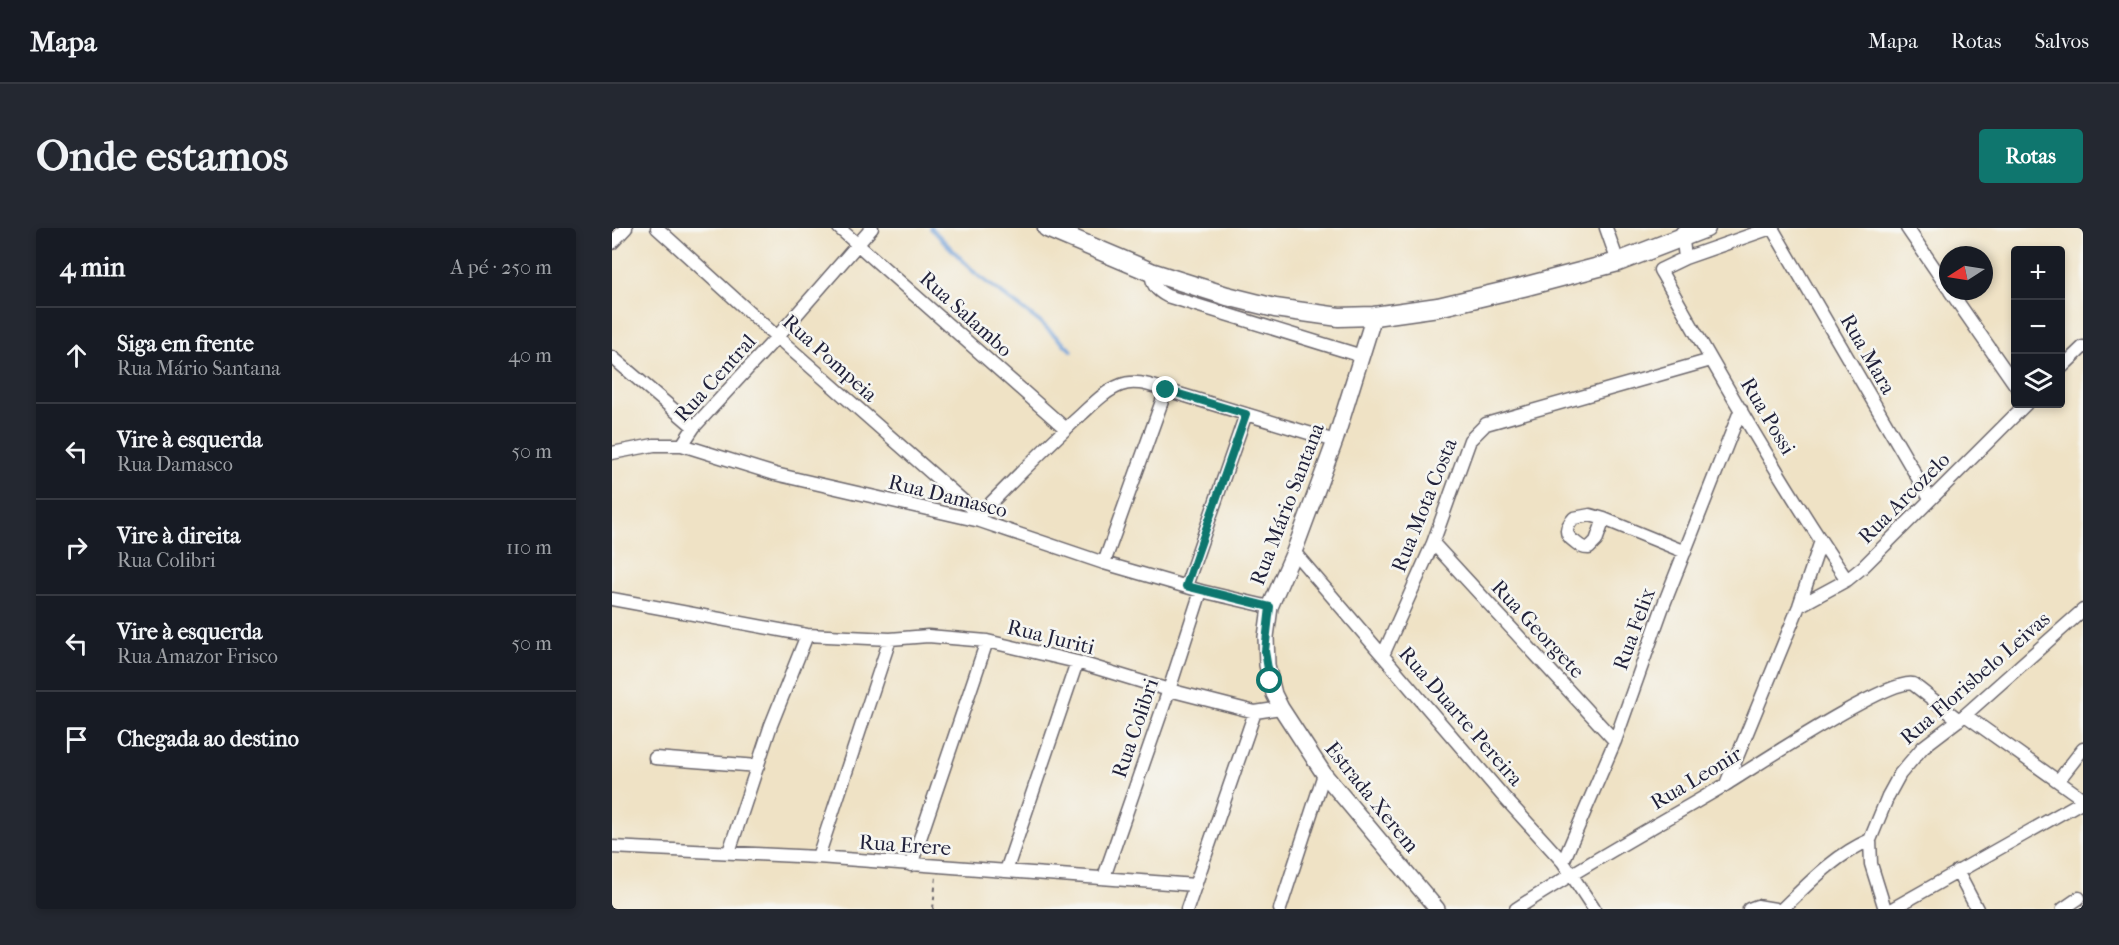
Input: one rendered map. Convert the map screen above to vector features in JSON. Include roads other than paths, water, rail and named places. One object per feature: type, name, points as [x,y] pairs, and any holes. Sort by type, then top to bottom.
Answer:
[{"type":"main road","points":[[1047,228],[1151,272],[1227,296],[1275,308],[1339,317],[1374,316],[1438,307],[1618,262],[1676,237],[1706,228]]},
{"type":"street","points":[[612,243],[626,228]]},
{"type":"street","name":"Rua Pompeia","points":[[657,228],[979,518]]},
{"type":"street","name":"Rua Salambo","points":[[839,228],[1066,429]]},
{"type":"street","name":"Rua Central","points":[[682,445],[694,427],[777,337],[872,228]]},
{"type":"street","points":[[1606,228],[1618,262]]},
{"type":"street","points":[[1673,264],[1772,228]]},
{"type":"street","name":"Rua Mara","points":[[1772,228],[1930,499]]},
{"type":"street","points":[[1907,228],[1939,274]]},
{"type":"street","points":[[1676,237],[1685,258]]},
{"type":"street","points":[[1673,264],[1676,237]]},
{"type":"street","name":"Rua Possi","points":[[1673,264],[1660,270],[1711,360],[1847,580]]},
{"type":"street","points":[[1151,272],[1152,283],[1167,297],[1362,356]]},
{"type":"street","points":[[1957,300],[2011,379]]},
{"type":"street","name":"Rua Mário Santana","points":[[1281,708],[1270,681],[1266,658],[1270,607],[1294,552],[1335,441],[1374,316]]},
{"type":"street","points":[[2065,366],[2081,355]]},
{"type":"street","points":[[612,357],[694,427]]},
{"type":"street","name":"Rua Mota Costa","points":[[1383,655],[1432,543],[1470,440],[1486,424],[1711,360]]},
{"type":"street","points":[[979,518],[1066,429],[1106,393],[1120,385],[1138,383],[1166,390],[1335,441]]},
{"type":"street","points":[[1104,563],[1166,390]]},
{"type":"street","name":"Rua Arcozelo","points":[[1799,606],[1847,580],[1863,567],[2022,408]]},
{"type":"street","name":"Rua Felix","points":[[1563,862],[1615,741],[1662,609],[1741,409]]},
{"type":"street","points":[[1186,586],[1246,414]]},
{"type":"street","name":"Rua Damasco","points":[[612,453],[654,445],[682,445],[776,474],[979,518],[1104,563],[1201,591],[1270,607]]},
{"type":"street","points":[[1604,519],[1684,552]]},
{"type":"street","points":[[1726,784],[1799,606],[1821,541]]},
{"type":"street","name":"Rua Georgete","points":[[1432,543],[1615,741]]},
{"type":"street","name":"Rua Duarte Pereira","points":[[1294,552],[1503,796],[1563,862],[1594,909]]},
{"type":"street","name":"Rua Colibri","points":[[1104,877],[1201,591]]},
{"type":"street","points":[[612,599],[807,635],[771,725],[729,852]]},
{"type":"street","name":"Rua Florisbelo Leivas","points":[[1870,840],[1888,796],[1900,774],[1923,747],[1962,718],[2083,610]]},
{"type":"street","name":"Rua Juriti","points":[[807,635],[890,639],[928,636],[987,641],[1077,662],[1169,690],[1255,712],[1281,708]]},
{"type":"street","points":[[818,857],[890,639]]},
{"type":"street","points":[[911,865],[987,641]]},
{"type":"street","points":[[1006,871],[1077,662]]},
{"type":"street","name":"Rua Leonir","points":[[1516,909],[1572,873],[1819,727],[1864,701],[1898,685],[1913,684],[1962,718]]},
{"type":"street","name":"Estrada Xerem","points":[[1281,708],[1324,774],[1437,909]]},
{"type":"street","points":[[1187,909],[1255,712]]},
{"type":"street","points":[[1892,909],[2083,800],[1962,718]]},
{"type":"street","points":[[2058,782],[2083,749]]},
{"type":"street","points":[[655,758],[758,766]]},
{"type":"street","points":[[1281,909],[1324,774]]},
{"type":"street","points":[[1782,909],[1843,854],[1870,840],[1871,864],[1886,909]]},
{"type":"street","name":"Rua Erere","points":[[612,847],[818,857],[1195,885]]},
{"type":"street","points":[[1957,871],[1977,909]]},
{"type":"street","points":[[2063,909],[2079,898]]},
{"type":"street","points":[[1749,909],[1757,906],[1774,909]]},
{"type":"waterway","points":[[931,228],[976,274],[1041,323],[1072,351]]}]
